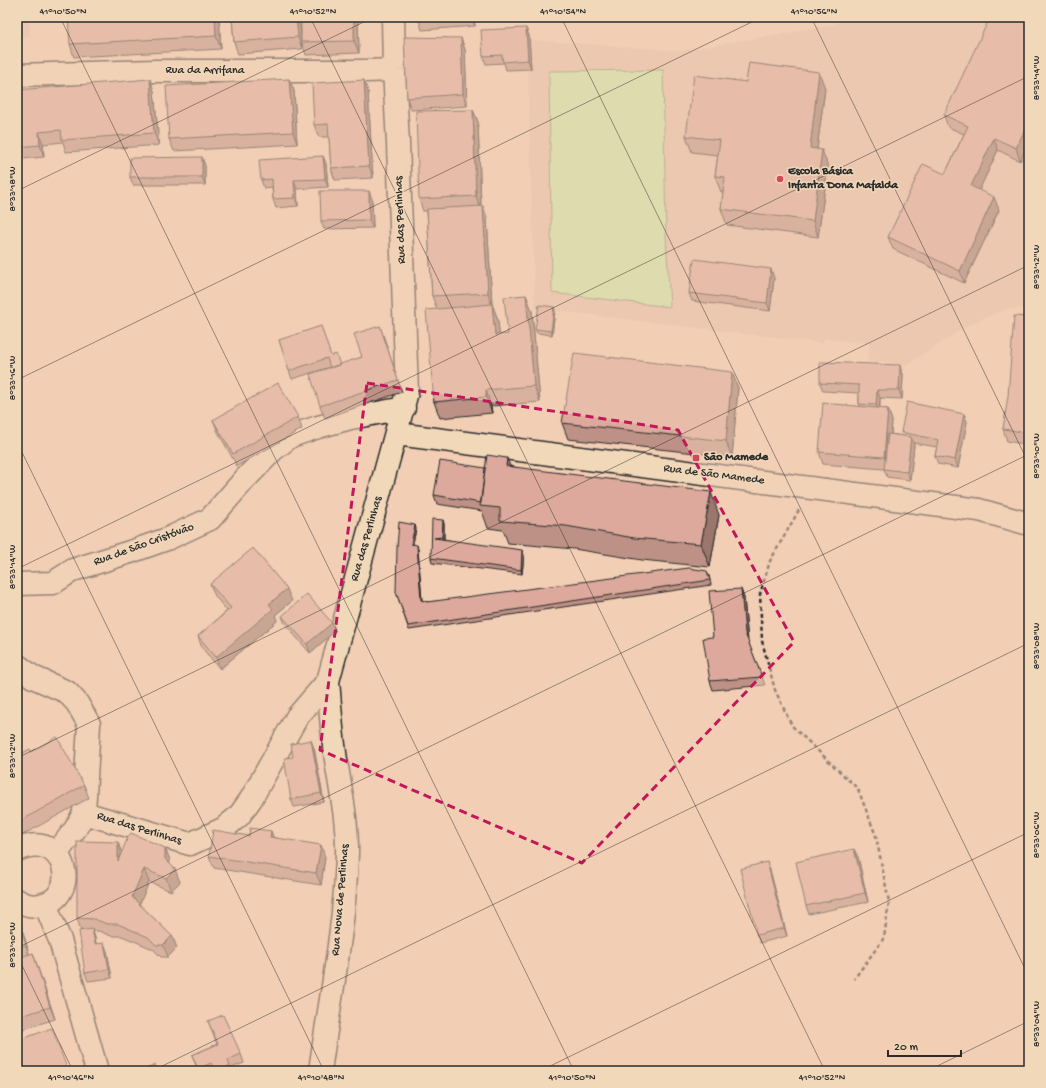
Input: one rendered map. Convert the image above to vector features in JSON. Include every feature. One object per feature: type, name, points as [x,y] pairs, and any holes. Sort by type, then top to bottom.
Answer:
[{"type":"street","name":"Rua das Perlinhas","points":[[56,854],[76,828],[84,813],[190,844],[223,829],[239,816],[247,805],[296,717],[328,681],[397,434],[407,392],[393,17]]},
{"type":"street","name":"Rua da Arrifana","points":[[17,75],[156,71],[394,70]]},
{"type":"street","name":"Rua de São Cristóvão","points":[[17,584],[53,583],[73,570],[134,551],[210,519],[250,473],[273,450],[292,436],[351,418],[404,408]]},
{"type":"street","name":"Rua de São Mamede","points":[[397,434],[980,510],[1029,524]]},
{"type":"street","points":[[17,665],[33,677],[67,692],[77,703],[89,724],[84,813]]},
{"type":"street","name":"Rua Nova de Perlinhas","points":[[320,1071],[344,900],[347,852],[344,805],[334,744],[328,681]]},
{"type":"street","points":[[17,850],[27,846],[37,845],[48,848],[56,854],[63,863],[65,874],[64,884],[59,894],[51,901],[34,906],[24,904],[17,900]]},
{"type":"street","points":[[45,904],[60,940],[97,1071]]},
{"type":"path","points":[[804,487],[799,509],[770,561],[760,594],[762,641],[775,690],[792,726],[858,789],[876,836],[889,902],[884,938],[854,979]]},
{"type":"highlighted area","points":[[367,383],[678,430],[794,642],[582,863],[320,750]]},
{"type":"shaded area","points":[[17,17],[29,17],[30,36],[17,36]]},
{"type":"shaded area","name":"Escola Básica Infanta Dona Mafalda","points":[[847,17],[1029,17],[1029,309],[1008,308],[970,324],[906,365],[868,360],[870,344],[824,338],[823,343],[535,308],[527,40],[680,51],[833,25]]},
{"type":"green space","points":[[663,70],[666,236],[670,307],[552,293],[549,71]]},
{"type":"building","points":[[68,17],[215,17],[216,36],[70,44]]},
{"type":"building","points":[[232,17],[296,17],[298,37],[234,42]]},
{"type":"building","points":[[301,17],[354,17],[354,41],[301,42]]},
{"type":"building","points":[[990,17],[1029,17],[1029,121],[1016,148],[994,138],[971,186],[994,197],[960,271],[888,237],[923,164],[945,174],[968,126],[944,115]]},
{"type":"building","points":[[526,28],[528,60],[503,62],[502,55],[483,56],[481,30]]},
{"type":"building","points":[[404,37],[461,38],[463,94],[407,98]]},
{"type":"building","points":[[749,63],[819,72],[810,148],[822,150],[813,221],[721,209],[725,177],[715,176],[720,140],[686,136],[694,75],[746,82]]},
{"type":"building","points":[[150,79],[154,133],[62,140],[61,130],[39,132],[40,145],[18,147],[17,90]]},
{"type":"building","points":[[289,79],[293,132],[169,139],[166,86]]},
{"type":"building","points":[[364,80],[369,166],[331,168],[328,124],[314,125],[312,83]]},
{"type":"building","points":[[473,110],[476,196],[419,199],[416,111]]},
{"type":"building","points":[[323,156],[325,179],[294,180],[295,198],[273,199],[272,179],[261,180],[259,160]]},
{"type":"building","points":[[202,157],[202,177],[130,177],[130,158]]},
{"type":"building","points":[[320,191],[369,191],[369,220],[321,221]]},
{"type":"building","points":[[483,206],[488,293],[432,296],[427,209]]},
{"type":"building","points":[[694,259],[771,269],[767,303],[689,293]]},
{"type":"building","points":[[526,295],[534,386],[486,390],[486,397],[434,402],[426,310],[492,304],[495,335],[508,334],[504,297]]},
{"type":"building","points":[[539,305],[554,307],[551,331],[535,329]]},
{"type":"building","points":[[1014,316],[1029,317],[1029,433],[1003,429],[1008,396]]},
{"type":"building","points":[[321,326],[331,356],[336,354],[340,365],[330,368],[327,358],[289,371],[279,340]]},
{"type":"building","points":[[380,326],[398,380],[320,406],[310,374],[362,357],[354,334]]},
{"type":"building","points":[[574,353],[732,372],[726,441],[562,423]]},
{"type":"building","points":[[820,362],[900,365],[899,390],[877,390],[876,405],[859,404],[859,385],[820,383]]},
{"type":"building","points":[[278,383],[298,417],[233,454],[213,420]]},
{"type":"building","points":[[907,402],[964,414],[955,460],[935,456],[938,440],[901,432]]},
{"type":"building","points":[[823,403],[888,409],[884,457],[819,452]]},
{"type":"building","points":[[888,434],[911,437],[907,472],[884,469]]},
{"type":"building","points":[[487,455],[507,458],[506,466],[711,492],[701,544],[634,538],[566,526],[500,521],[500,508],[480,506]]},
{"type":"building","points":[[440,461],[485,468],[481,503],[434,495]]},
{"type":"building","points":[[432,519],[443,520],[442,537],[434,538],[522,550],[521,570],[431,558]]},
{"type":"building","points":[[399,522],[415,525],[411,544],[417,545],[421,600],[427,602],[689,568],[707,571],[710,580],[408,626],[396,592]]},
{"type":"building","points":[[253,548],[287,589],[269,604],[273,609],[216,657],[198,636],[231,608],[210,584]]},
{"type":"building","points":[[741,589],[745,633],[762,677],[710,681],[703,638],[713,637],[709,591]]},
{"type":"building","points":[[307,594],[332,623],[307,644],[282,616]]},
{"type":"building","points":[[57,737],[84,785],[17,823],[17,756],[30,749],[31,752]]},
{"type":"building","points":[[311,740],[321,793],[291,799],[284,758],[293,757],[291,744]]},
{"type":"building","points":[[250,828],[271,831],[270,837],[321,845],[316,873],[209,856],[213,830],[249,836]]},
{"type":"building","points":[[131,833],[165,848],[165,859],[175,869],[166,878],[144,869],[132,897],[172,936],[163,945],[156,945],[148,937],[118,924],[107,924],[94,919],[77,918],[77,841],[118,842],[118,861]]},
{"type":"building","points":[[854,849],[865,893],[806,906],[796,862]]},
{"type":"building","points":[[767,862],[784,928],[757,935],[740,869]]},
{"type":"building","points":[[17,913],[26,945],[17,948]]},
{"type":"building","points":[[92,929],[95,944],[104,943],[109,969],[85,973],[79,931]]},
{"type":"building","points":[[33,953],[50,1007],[17,1017],[17,958]]},
{"type":"building","points":[[223,1015],[241,1054],[228,1060],[230,1066],[219,1071],[215,1071],[211,1063],[198,1069],[192,1055],[218,1044],[208,1021]]},
{"type":"building","points":[[52,1028],[68,1071],[17,1071],[17,1041]]},
{"type":"building","points":[[155,1065],[157,1071],[142,1071]]},
{"type":"place","name":"Escola Básica Infanta Dona Mafalda","points":[[780,179]]},
{"type":"place","name":"São Mamede","points":[[696,458]]}]
